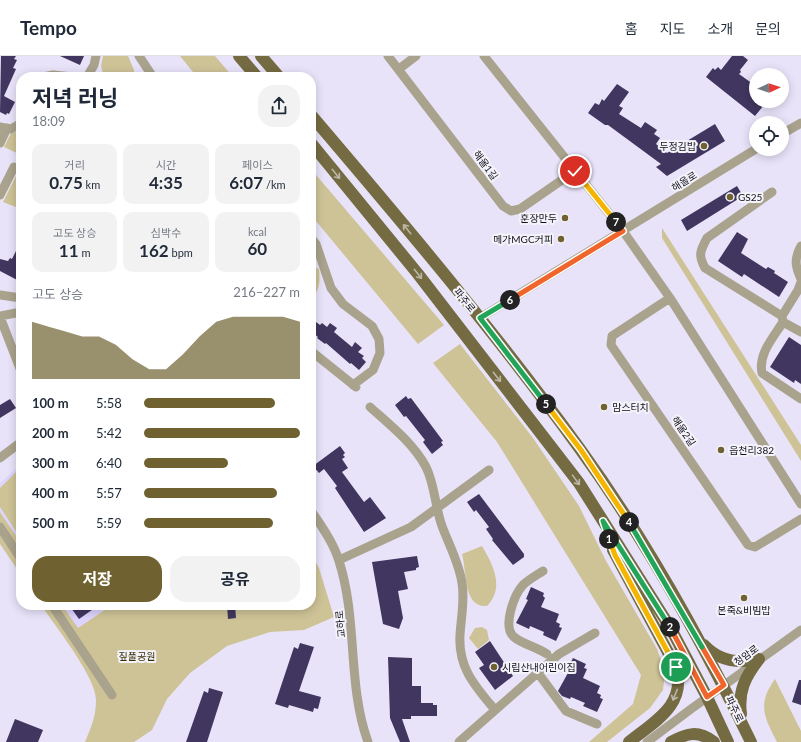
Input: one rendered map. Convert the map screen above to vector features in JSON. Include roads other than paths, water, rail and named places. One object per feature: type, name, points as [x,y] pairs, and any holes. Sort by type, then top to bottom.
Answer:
[{"type":"main road","points":[[239,56],[252,72]]},
{"type":"main road","points":[[261,56],[275,72]]},
{"type":"main road","name":"파주로","points":[[316,121],[480,318],[513,359],[581,450],[642,542],[724,685],[751,742]]},
{"type":"main road","name":"파주로","points":[[316,149],[423,281],[579,483],[670,627],[707,697],[728,742]]},
{"type":"main road","points":[[603,521],[615,555],[676,667],[679,677],[677,695],[667,711],[629,742]]},
{"type":"main road","points":[[695,634],[708,649],[720,657],[734,662],[746,662],[759,659]]},
{"type":"main road","points":[[746,731],[739,702],[741,689],[745,679],[759,659]]},
{"type":"main road","points":[[671,742],[687,734],[696,733],[714,742]]},
{"type":"street","points":[[90,72],[94,65],[96,56]]},
{"type":"street","points":[[139,56],[150,72]]},
{"type":"street","name":"해올1길","points":[[388,56],[400,69],[503,206],[511,210],[520,209],[575,171]]},
{"type":"street","points":[[400,69],[416,56]]},
{"type":"street","points":[[484,56],[623,231],[670,298],[801,504]]},
{"type":"street","points":[[789,130],[801,123]]},
{"type":"street","points":[[0,143],[4,128],[11,129],[16,126]]},
{"type":"street","name":"해올로","points":[[480,318],[749,153]]},
{"type":"street","points":[[0,196],[14,167]]},
{"type":"street","points":[[772,192],[707,238],[701,249],[700,258],[705,268],[801,332]]},
{"type":"street","points":[[316,244],[331,288],[343,304],[372,326],[380,339],[380,353],[373,370],[355,386],[316,355]]},
{"type":"street","points":[[801,246],[796,256],[796,268],[801,280],[798,290],[763,355],[760,365],[762,373],[801,399]]},
{"type":"street","points":[[0,295],[16,297]]},
{"type":"street","name":"해올2길","points":[[670,298],[612,336],[611,345],[748,545],[755,547],[801,519]]},
{"type":"street","points":[[16,313],[0,316],[16,358]]},
{"type":"street","points":[[370,407],[408,442],[426,468],[441,524],[453,552],[462,584],[463,608],[460,636],[462,661],[471,682],[494,710]]},
{"type":"street","points":[[0,458],[16,446]]},
{"type":"street","points":[[339,560],[411,527],[489,470]]},
{"type":"street","name":"교하로","points":[[316,518],[339,560],[350,607],[358,701],[368,742]]},
{"type":"street","points":[[0,527],[16,551]]},
{"type":"street","points":[[543,571],[522,586],[512,607],[507,624],[509,631],[514,637],[547,654]]},
{"type":"street","points":[[55,610],[112,695]]},
{"type":"street","name":"청암로","points":[[648,742],[707,697],[801,630]]},
{"type":"street","points":[[459,742],[560,654],[595,633]]},
{"type":"street","points":[[538,673],[566,711],[597,724]]},
{"type":"place","name":"두정김밥","points":[[704,146]]},
{"type":"place","name":"GS25","points":[[730,197]]},
{"type":"place","name":"훈장만두","points":[[565,218]]},
{"type":"place","name":"메가MGC커피","points":[[561,239]]},
{"type":"place","name":"맘스터치","points":[[604,407]]},
{"type":"place","name":"읍천리382","points":[[721,450]]},
{"type":"place","name":"본죽&비빔밥","points":[[744,598]]},
{"type":"place","name":"시립산내어린이집","points":[[494,667]]},
{"type":"park label","name":"짚풀공원","points":[[137,656]]}]
